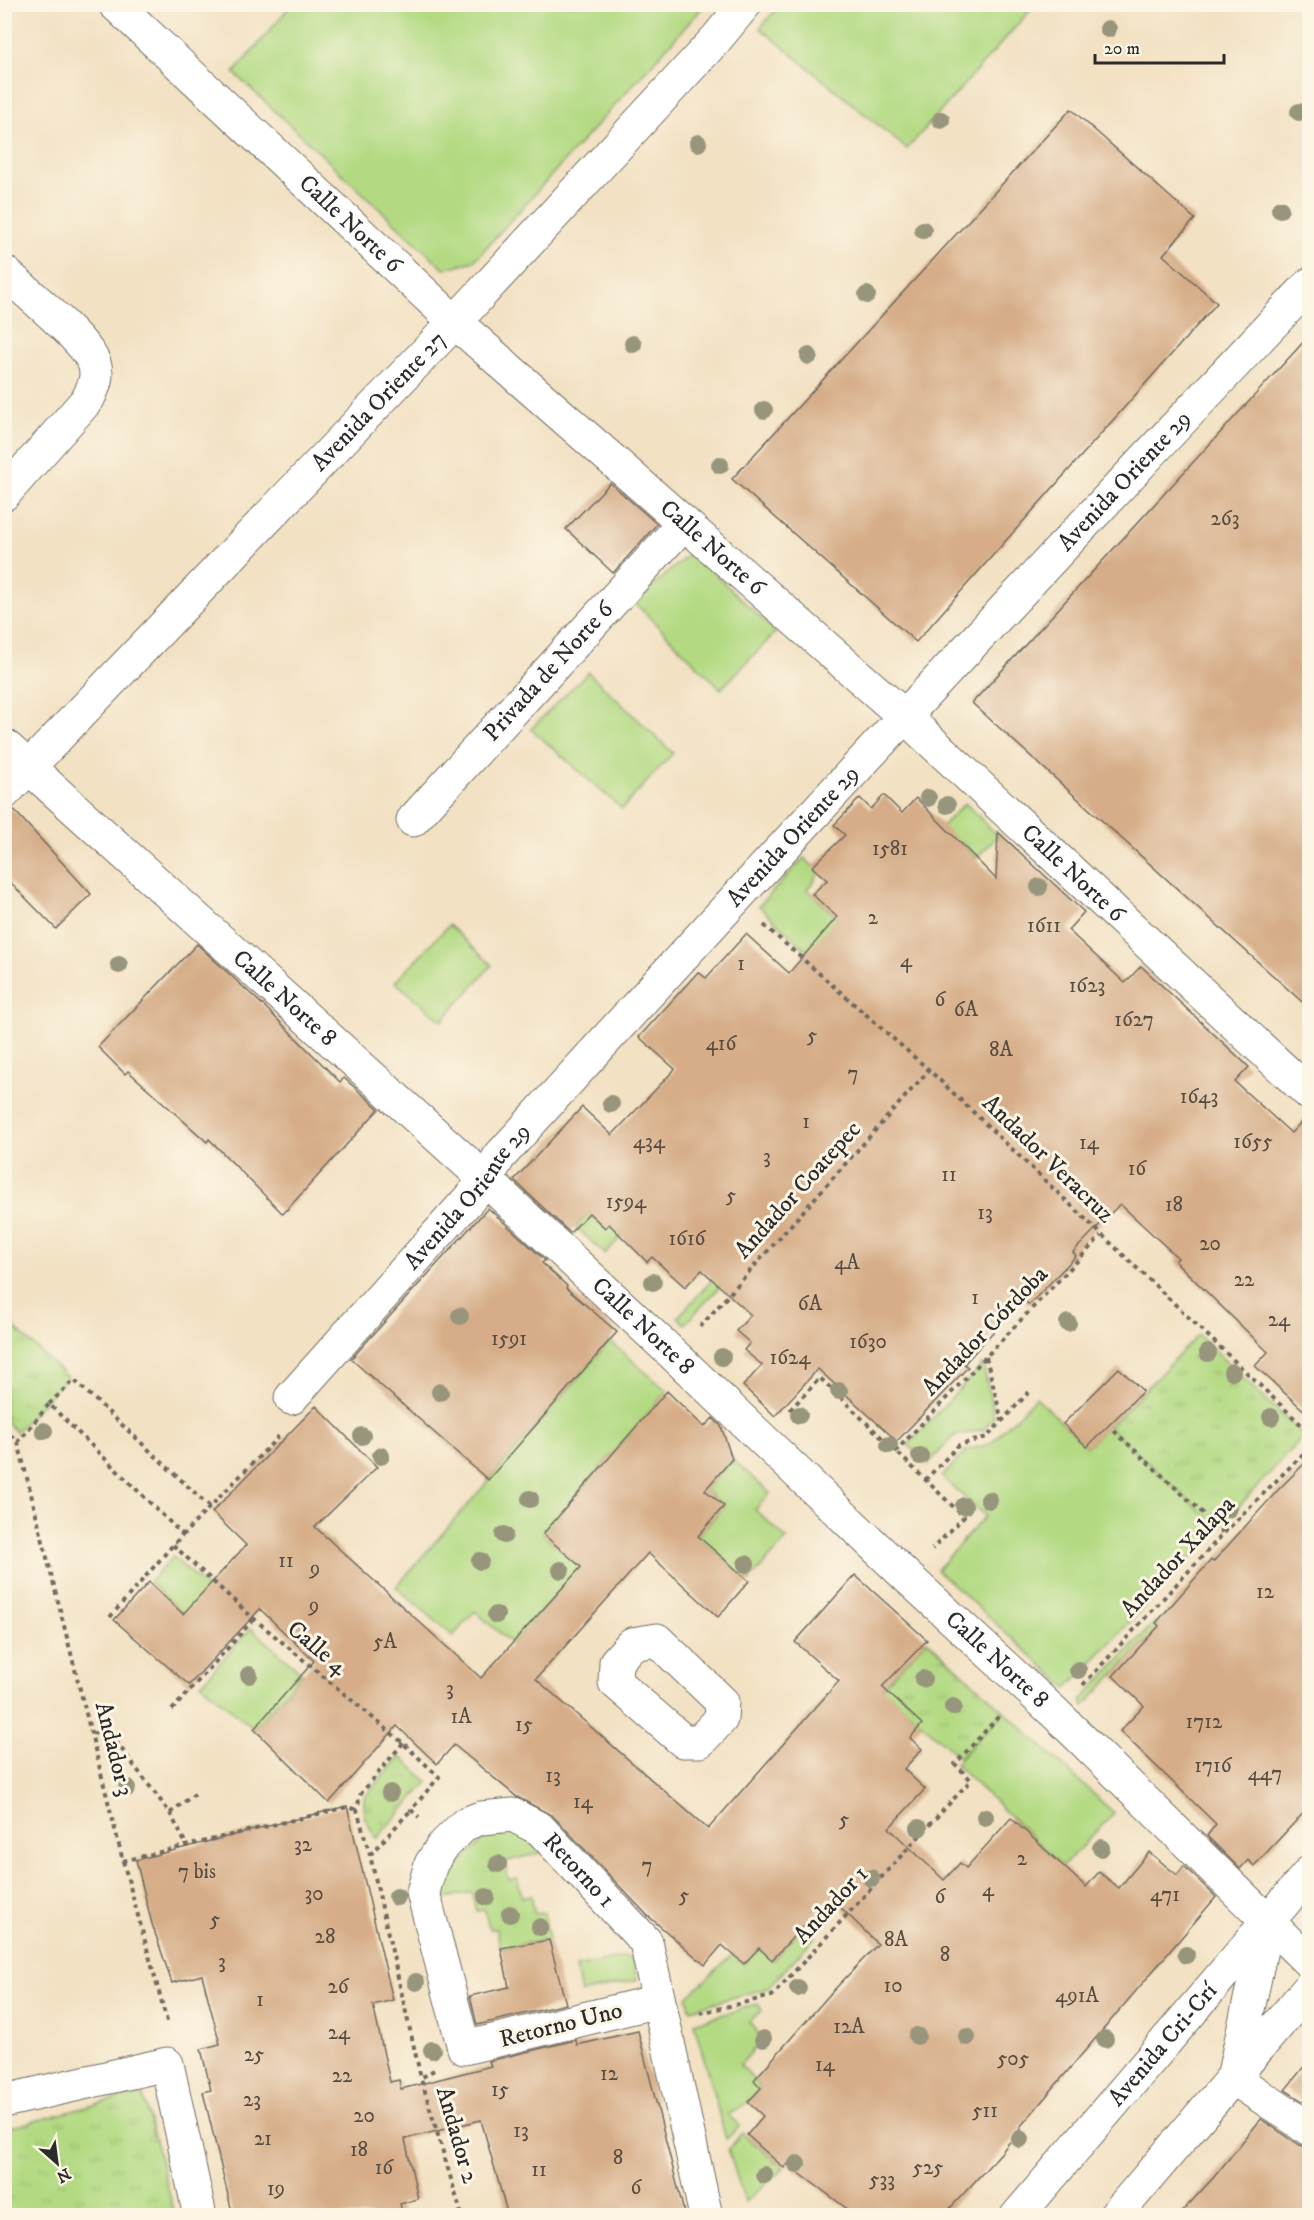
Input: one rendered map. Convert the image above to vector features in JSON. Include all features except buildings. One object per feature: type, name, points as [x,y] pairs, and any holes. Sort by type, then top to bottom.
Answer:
[{"type":"street","name":"Calle Norte 6","points":[[115,4],[455,322],[904,716],[1310,1094]]},
{"type":"street","name":"Avenida Oriente 27","points":[[4,793],[455,322],[717,38],[745,4]]},
{"type":"street","points":[[4,272],[80,342],[93,362],[97,380],[88,399],[4,494]]},
{"type":"street","name":"Avenida Oriente 29","points":[[291,1398],[486,1180],[499,1157],[904,716],[1310,284]]},
{"type":"street","name":"Privada de Norte 6","points":[[413,820],[684,523]]},
{"type":"street","name":"Calle Norte 8","points":[[4,746],[486,1180],[1056,1714],[1310,1963]]},
{"type":"street","name":"Retorno 1","points":[[464,2048],[423,1892],[431,1864],[442,1847],[465,1824],[481,1818],[513,1815],[540,1829],[646,1942],[706,2216]]},
{"type":"street","name":"Avenida Cri-Crí","points":[[1017,2216],[1310,1872]]},
{"type":"street","points":[[1233,2078],[1267,1922]]},
{"type":"street","points":[[1115,2216],[1310,1987]]},
{"type":"street","name":"Retorno Uno","points":[[464,2048],[658,2001]]},
{"type":"street","points":[[4,2101],[167,2064],[200,2216]]},
{"type":"street","points":[[1233,2078],[1310,2129]]},
{"type":"path","name":"Andador Veracruz","points":[[755,917],[929,1070],[1310,1433]]},
{"type":"path","name":"Andador Coatepec","points":[[694,1334],[929,1070]]},
{"type":"path","name":"Andador Córdoba","points":[[895,1452],[1101,1236]]},
{"type":"path","points":[[986,1356],[1002,1421]]},
{"type":"path","points":[[762,1439],[820,1378],[964,1517],[905,1575]]},
{"type":"path","points":[[4,1429],[18,1442],[49,1404],[74,1380],[210,1507]]},
{"type":"path","points":[[925,1480],[959,1445],[987,1437],[1030,1392]]},
{"type":"path","points":[[110,1617],[173,1545],[303,1411],[291,1398]]},
{"type":"path","points":[[49,1404],[183,1535]]},
{"type":"path","points":[[1114,1431],[1223,1534]]},
{"type":"path","name":"Andador 3","points":[[18,1442],[123,1862],[171,2039],[167,2064]]},
{"type":"path","name":"Andador Xalapa","points":[[1082,1687],[1223,1534],[1310,1446]]},
{"type":"path","name":"Calle 4","points":[[173,1545],[254,1619],[403,1743],[439,1777]]},
{"type":"path","points":[[172,1710],[254,1619]]},
{"type":"path","name":"Andador 1","points":[[694,2014],[772,1996],[971,1780],[955,1764],[1004,1712]]},
{"type":"path","points":[[92,1732],[111,1735],[170,1813],[187,1846]]},
{"type":"path","points":[[403,1743],[360,1795],[357,1810],[370,1856],[421,2078]]},
{"type":"path","points":[[170,1813],[196,1793]]},
{"type":"path","points":[[123,1862],[347,1807],[357,1810]]},
{"type":"path","points":[[370,1856],[411,1809]]},
{"type":"path","name":"Andador 2","points":[[432,2071],[421,2078],[462,2216]]},
{"type":"green space","points":[[781,4],[1035,5],[907,149],[760,28]]},
{"type":"green space","points":[[291,5],[705,5],[474,261],[444,269],[234,73]]},
{"type":"green space","points":[[691,552],[776,632],[721,689],[635,603]]},
{"type":"green space","points":[[588,672],[673,753],[622,809],[531,729]]},
{"type":"green space","points":[[965,803],[998,836],[976,858],[961,842],[953,849],[936,832]]},
{"type":"green space","points":[[804,858],[819,872],[807,889],[848,928],[817,960],[759,906]]},
{"type":"green space","points":[[449,925],[492,965],[442,1021],[395,982]]},
{"type":"green space","points":[[589,1213],[605,1228],[617,1216],[629,1228],[605,1254],[576,1227]]},
{"type":"green space","points":[[736,1254],[744,1261],[685,1324],[678,1317]]},
{"type":"green space","points":[[4,1318],[67,1377],[16,1432],[5,1421]]},
{"type":"green space","points":[[1198,1335],[1304,1436],[1219,1528],[1109,1427]]},
{"type":"green space","points":[[610,1341],[667,1391],[543,1534],[581,1567],[512,1644],[475,1611],[453,1636],[396,1587]]},
{"type":"green space","points":[[983,1364],[994,1417],[983,1430],[954,1436],[928,1464],[908,1445]]},
{"type":"green space","points":[[1036,1397],[1087,1447],[1109,1424],[1219,1528],[1067,1688],[937,1570],[985,1516],[942,1477],[967,1450],[990,1444]]},
{"type":"green space","points":[[732,1459],[770,1493],[755,1510],[787,1539],[749,1581],[698,1536],[724,1506],[705,1490]]},
{"type":"green space","points":[[173,1557],[246,1623],[222,1650],[149,1582]]},
{"type":"green space","points":[[1155,1622],[1159,1627],[1084,1706],[1081,1701]]},
{"type":"green space","points":[[251,1628],[302,1673],[254,1729],[201,1684]]},
{"type":"green space","points":[[927,1640],[1004,1711],[960,1758],[882,1688]]},
{"type":"green space","points":[[1004,1711],[1114,1813],[1063,1866],[955,1764]]},
{"type":"green space","points":[[400,1756],[428,1782],[376,1839],[364,1816],[364,1798]]},
{"type":"green space","points":[[499,1823],[538,1836],[543,1852],[504,1862],[509,1880],[517,1878],[522,1897],[531,1895],[535,1914],[544,1913],[549,1939],[501,1948],[496,1929],[489,1929],[485,1910],[476,1911],[472,1892],[446,1898],[443,1882]]},
{"type":"green space","points":[[805,1924],[816,1936],[768,1988],[690,2009],[687,1997],[733,1954],[744,1964],[759,1948],[773,1960]]},
{"type":"green space","points":[[625,1957],[633,1961],[637,1980],[581,1993],[576,1967]]},
{"type":"green space","points":[[758,2004],[762,2010],[749,2021],[763,2039],[740,2065],[761,2088],[748,2102],[728,2115],[740,2126],[726,2139],[694,2023]]},
{"type":"green space","points":[[142,2092],[175,2215],[5,2215],[5,2129]]},
{"type":"green space","points":[[742,2133],[784,2168],[745,2202],[728,2149]]}]
